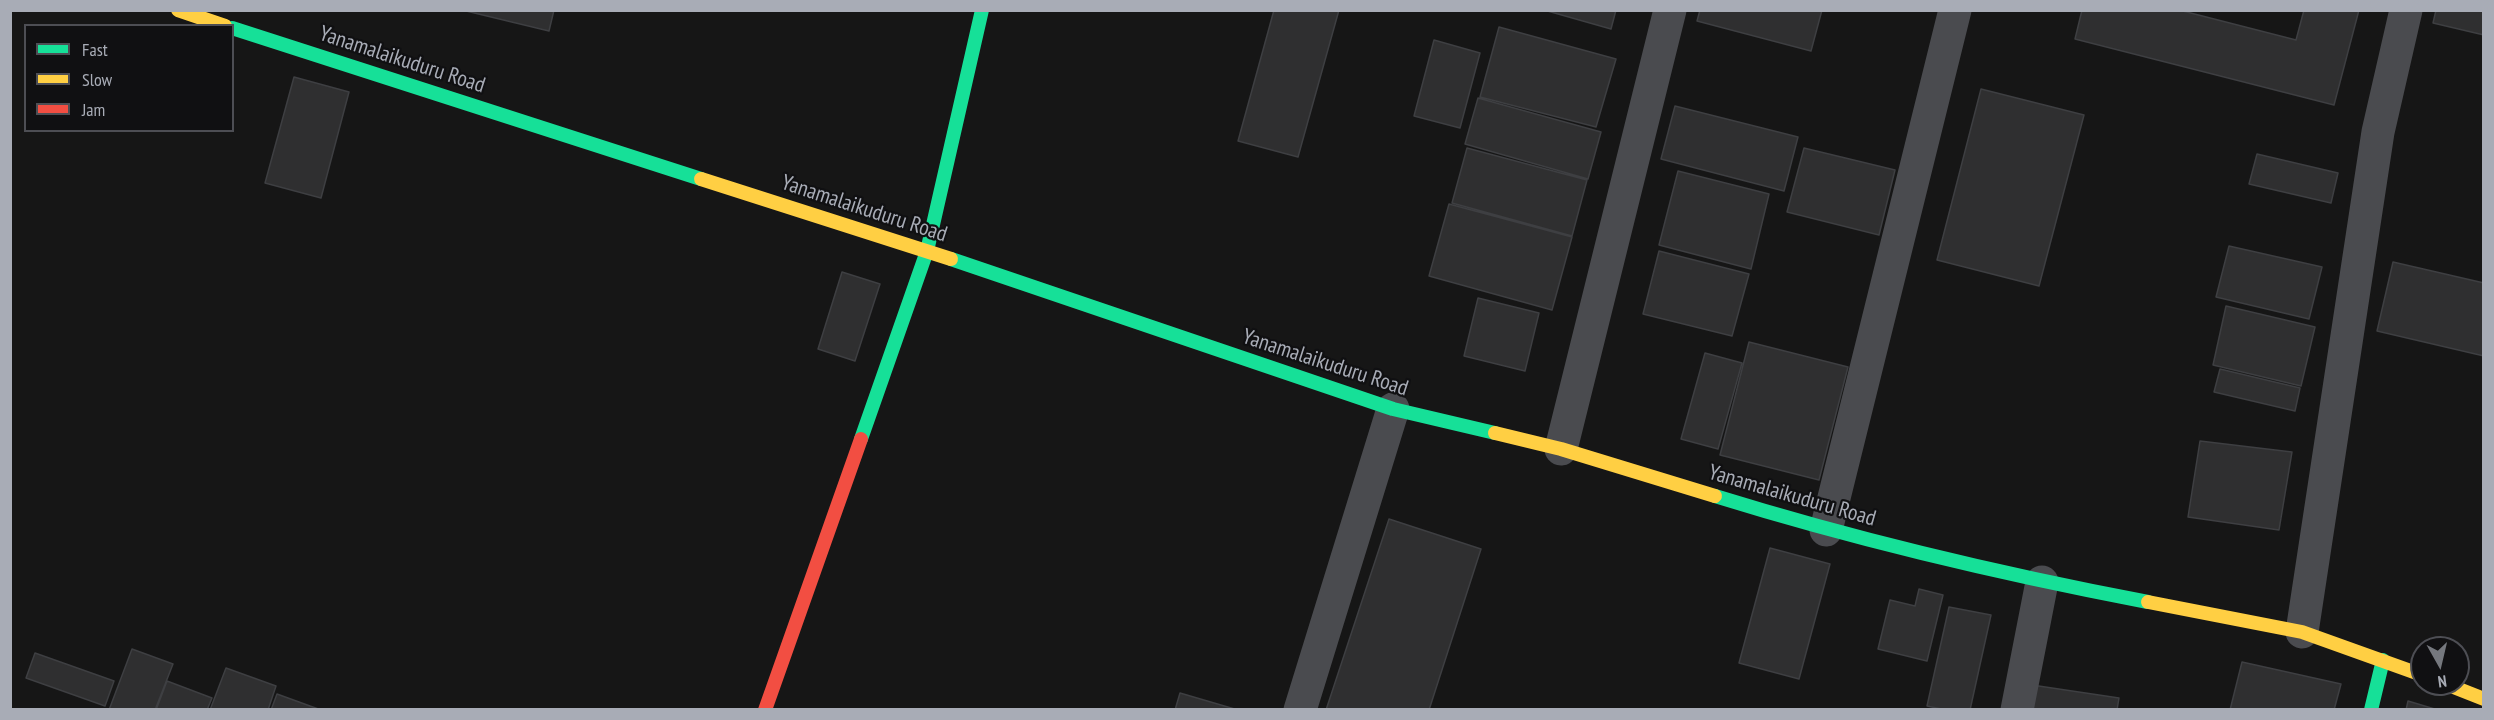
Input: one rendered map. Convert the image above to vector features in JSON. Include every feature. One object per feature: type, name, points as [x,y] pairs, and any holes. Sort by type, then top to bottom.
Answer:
[{"type":"street","points":[[178,10],[219,24]]},
{"type":"street","points":[[765,710],[927,251],[982,10]]},
{"type":"street","points":[[1561,449],[1670,10]]},
{"type":"street","points":[[1826,530],[1955,10]]},
{"type":"street","points":[[2302,632],[2378,132],[2406,10]]},
{"type":"street","name":"Yanamalaikuduru Road","points":[[234,29],[927,251],[1393,409],[1561,449],[1826,530],[2042,582],[2302,632],[2410,670]]},
{"type":"street","points":[[1300,710],[1393,409]]},
{"type":"street","points":[[2017,710],[2042,582]]},
{"type":"street","points":[[2371,710],[2383,660]]},
{"type":"street","points":[[2470,693],[2484,699]]},
{"type":"building","points":[[462,10],[554,10],[549,31]]},
{"type":"building","points":[[1274,10],[1339,10],[1298,157],[1238,141]]},
{"type":"building","points":[[1544,10],[1616,10],[1611,29]]},
{"type":"building","points":[[1700,10],[1822,10],[1811,51],[1697,21]]},
{"type":"building","points":[[2082,10],[2179,10],[2296,40],[2304,10],[2359,10],[2334,105],[2075,39]]},
{"type":"building","points":[[2436,10],[2484,10],[2484,35],[2433,23]]},
{"type":"building","points":[[1499,27],[1616,59],[1596,127],[1480,97]]},
{"type":"building","points":[[1434,40],[1480,53],[1460,128],[1414,116]]},
{"type":"building","points":[[294,77],[349,92],[321,198],[265,183]]},
{"type":"building","points":[[1981,89],[2084,115],[2039,286],[1937,260]]},
{"type":"building","points":[[1478,98],[1601,132],[1588,179],[1465,144]]},
{"type":"building","points":[[1675,106],[1798,137],[1784,191],[1661,159]]},
{"type":"building","points":[[1467,148],[1587,180],[1572,236],[1452,203]]},
{"type":"building","points":[[1804,148],[1895,170],[1879,235],[1787,212]]},
{"type":"building","points":[[2257,154],[2338,173],[2331,203],[2249,184]]},
{"type":"building","points":[[1678,171],[1769,194],[1751,269],[1659,245]]},
{"type":"building","points":[[1449,204],[1572,237],[1552,310],[1429,276]]},
{"type":"building","points":[[2229,246],[2322,267],[2309,319],[2216,297]]},
{"type":"building","points":[[1659,251],[1749,274],[1732,336],[1643,314]]},
{"type":"building","points":[[2393,262],[2484,283],[2484,356],[2377,331]]},
{"type":"building","points":[[842,272],[880,284],[855,361],[818,349]]},
{"type":"building","points":[[1478,298],[1539,313],[1525,371],[1464,356]]},
{"type":"building","points":[[2226,306],[2315,327],[2301,386],[2213,365]]},
{"type":"building","points":[[1749,342],[1848,367],[1819,480],[1720,455]]},
{"type":"building","points":[[1705,353],[1742,363],[1718,449],[1681,439]]},
{"type":"building","points":[[2220,369],[2300,388],[2295,411],[2214,392]]},
{"type":"building","points":[[2200,441],[2292,452],[2279,530],[2188,517]]},
{"type":"building","points":[[1389,519],[1481,549],[1429,710],[1326,710]]},
{"type":"building","points":[[1770,548],[1830,564],[1799,679],[1739,663]]},
{"type":"building","points":[[1919,589],[1943,595],[1927,661],[1878,649],[1890,600],[1915,606]]},
{"type":"building","points":[[1949,607],[1991,615],[1970,710],[1946,710],[1927,706]]},
{"type":"building","points":[[132,649],[173,664],[155,710],[109,710]]},
{"type":"building","points":[[35,653],[114,681],[105,706],[26,678]]},
{"type":"building","points":[[2242,662],[2341,684],[2334,710],[2230,710]]},
{"type":"building","points":[[226,668],[276,686],[268,710],[210,710]]},
{"type":"building","points":[[167,681],[212,698],[207,710],[156,710]]},
{"type":"building","points":[[2032,685],[2119,698],[2117,710],[2028,710]]},
{"type":"building","points":[[1180,693],[1238,710],[1175,710]]},
{"type":"building","points":[[277,694],[321,710],[271,710]]},
{"type":"building","points":[[2408,701],[2438,710],[2406,710]]},
{"type":"traffic: fast","points":[[861,439],[927,251],[982,10]]},
{"type":"traffic: fast","points":[[234,29],[701,179]]},
{"type":"traffic: fast","points":[[951,259],[1393,409],[1495,433]]},
{"type":"traffic: fast","points":[[1715,496],[1930,555],[2148,602]]},
{"type":"traffic: fast","points":[[2371,710],[2383,660]]},
{"type":"traffic: slow","points":[[178,10],[219,24]]},
{"type":"traffic: slow","points":[[701,179],[951,259]]},
{"type":"traffic: slow","points":[[1495,433],[1561,449],[1715,496]]},
{"type":"traffic: slow","points":[[2148,602],[2302,632],[2410,671]]},
{"type":"traffic: slow","points":[[2470,693],[2484,699]]},
{"type":"traffic: jam","points":[[765,710],[861,439]]}]
